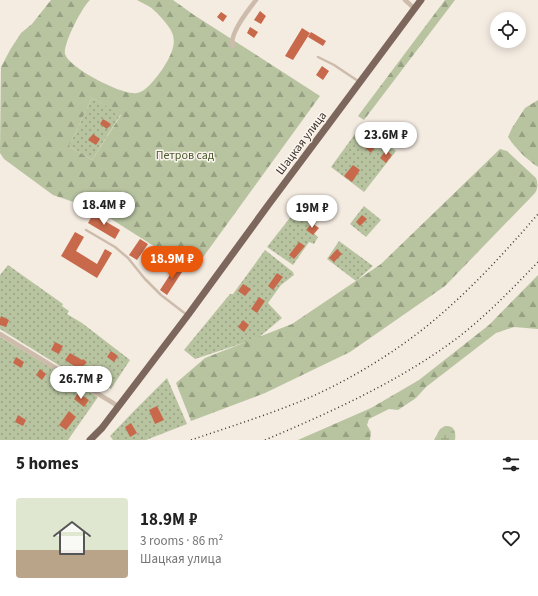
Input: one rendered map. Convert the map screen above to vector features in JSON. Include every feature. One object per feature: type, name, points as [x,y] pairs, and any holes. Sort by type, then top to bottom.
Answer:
[{"type":"main road","name":"Шацкая улица","points":[[90,440],[102,428],[188,315],[421,0]]},
{"type":"street","points":[[233,46],[232,41],[234,33],[256,0]]},
{"type":"street","points":[[405,0],[415,8]]},
{"type":"street","points":[[0,334],[118,406]]},
{"type":"lane","points":[[318,57],[334,65],[360,83]]},
{"type":"lane","points":[[86,230],[115,247],[128,258],[160,295],[188,315]]},
{"type":"green space","name":"Петров сад","points":[[51,0],[90,0],[82,10],[67,42],[65,54],[68,60],[95,79],[126,92],[137,93],[148,87],[162,70],[172,52],[174,41],[170,28],[156,12],[137,0],[173,0],[320,96],[193,271],[97,210],[53,195],[4,159],[0,153],[1,67],[21,33],[32,24]],"holes":[[[92,98],[121,115],[92,160],[69,146]]]},
{"type":"green space","points":[[445,0],[455,0],[364,120],[358,116]]},
{"type":"green space","points":[[92,98],[121,114],[92,160],[69,146]]},
{"type":"green space","points":[[538,100],[538,167],[522,154],[508,137],[525,108]]},
{"type":"green space","points":[[363,123],[396,151],[364,192],[331,167]]},
{"type":"green space","points":[[500,149],[507,151],[536,178],[536,191],[445,286],[350,352],[265,393],[191,421],[176,383],[205,358],[292,324],[381,264]]},
{"type":"green space","points":[[300,205],[319,219],[311,231],[318,237],[314,244],[309,242],[293,265],[267,247]]},
{"type":"green space","points":[[364,206],[381,220],[366,237],[350,224]]},
{"type":"green space","points":[[339,241],[373,266],[356,281],[327,259]]},
{"type":"green space","points":[[265,250],[293,272],[294,275],[281,285],[268,303],[282,318],[258,338],[195,359],[184,350],[230,294],[233,294]]},
{"type":"green space","points":[[8,265],[63,304],[62,306],[69,311],[67,314],[82,323],[130,360],[111,389],[107,386],[102,392],[0,329],[0,275]]},
{"type":"green space","points":[[538,275],[538,329],[514,327],[496,333],[426,387],[416,398],[398,410],[389,409],[369,419],[367,425],[371,432],[370,440],[298,440],[371,408],[419,380],[489,325]]},
{"type":"green space","points":[[0,337],[98,397],[68,440],[0,440]]},
{"type":"green space","points":[[167,378],[187,424],[146,440],[113,440],[110,436]]},
{"type":"green space","points":[[445,426],[453,428],[455,432],[455,440],[434,440],[440,429]]},
{"type":"building","points":[[260,11],[266,16],[261,24],[254,20]]},
{"type":"building","points":[[221,12],[227,16],[223,22],[217,17]]},
{"type":"building","points":[[250,27],[258,32],[254,38],[247,33]]},
{"type":"building","points":[[302,28],[310,33],[293,60],[285,56]]},
{"type":"building","points":[[311,32],[326,41],[323,46],[308,37]]},
{"type":"building","points":[[322,66],[329,71],[323,80],[316,75]]},
{"type":"building","points":[[103,119],[111,124],[107,129],[100,124]]},
{"type":"building","points":[[93,134],[100,139],[96,145],[88,140]]},
{"type":"building","points":[[369,140],[376,145],[371,153],[364,147]]},
{"type":"building","points":[[386,150],[392,155],[386,163],[380,158]]},
{"type":"building","points":[[353,165],[360,170],[352,182],[344,176]]},
{"type":"building","points":[[93,214],[120,230],[115,239],[88,223]]},
{"type":"building","points":[[362,215],[367,219],[360,226],[356,222]]},
{"type":"building","points":[[312,223],[319,228],[313,235],[306,230]]},
{"type":"building","points":[[75,232],[84,237],[76,251],[97,264],[105,249],[112,253],[97,278],[61,256]]},
{"type":"building","points":[[140,239],[148,244],[137,260],[129,255]]},
{"type":"building","points":[[299,242],[305,246],[294,259],[289,255]]},
{"type":"building","points":[[337,249],[342,254],[334,262],[329,258]]},
{"type":"building","points":[[177,264],[184,269],[167,295],[160,290]]},
{"type":"building","points":[[277,273],[283,277],[273,290],[268,286]]},
{"type":"building","points":[[243,284],[251,289],[245,296],[238,291]]},
{"type":"building","points":[[259,297],[265,301],[257,313],[251,309]]},
{"type":"building","points":[[1,316],[9,320],[6,327],[0,325]]},
{"type":"building","points":[[243,320],[249,325],[244,332],[238,327]]},
{"type":"building","points":[[55,342],[63,346],[59,354],[51,350]]},
{"type":"building","points":[[111,351],[118,356],[114,362],[107,357]]},
{"type":"building","points":[[70,353],[87,362],[80,370],[65,360]]},
{"type":"building","points":[[16,357],[24,362],[21,368],[13,363]]},
{"type":"building","points":[[40,369],[46,374],[42,380],[36,375]]},
{"type":"building","points":[[101,369],[107,373],[102,380],[96,376]]},
{"type":"building","points":[[78,393],[89,400],[84,407],[74,399]]},
{"type":"building","points":[[157,406],[164,420],[155,424],[149,410]]},
{"type":"building","points":[[69,411],[76,417],[66,430],[59,425]]},
{"type":"building","points":[[18,415],[26,420],[23,426],[15,422]]},
{"type":"building","points":[[131,423],[137,433],[130,437],[125,427]]},
{"type":"railway","points":[[191,440],[268,414],[313,396],[363,370],[395,350],[425,328],[465,292],[515,241],[538,214]]},
{"type":"railway","points":[[265,440],[364,395],[434,355],[478,321],[538,262]]}]
